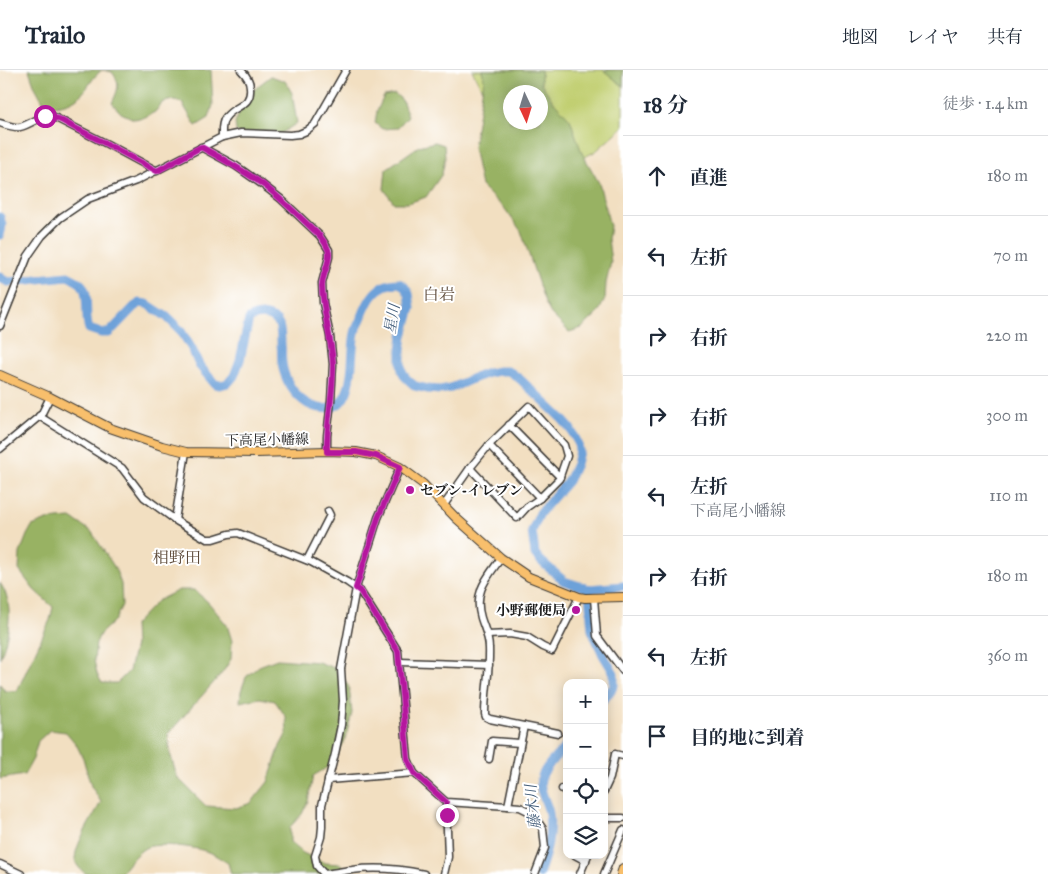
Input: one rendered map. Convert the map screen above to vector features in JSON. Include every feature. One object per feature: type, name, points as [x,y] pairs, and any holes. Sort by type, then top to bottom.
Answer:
[{"type":"main road","name":"下高尾小幡線","points":[[0,375],[110,428],[162,446],[186,452],[356,452],[376,456],[400,467],[423,484],[456,518],[501,558],[529,577],[587,598],[623,597]]},
{"type":"main road","points":[[621,874],[623,868]]},
{"type":"street","points":[[222,137],[221,126],[226,116],[249,98],[250,83],[241,70]]},
{"type":"street","points":[[0,326],[28,256],[42,236],[60,218],[88,199],[136,181],[222,137],[240,133],[290,135],[306,131],[315,124],[346,70]]},
{"type":"street","points":[[0,123],[12,127],[20,127],[45,116],[52,116],[157,171]]},
{"type":"street","points":[[201,147],[236,166],[281,199],[320,236],[329,250],[322,283],[323,303],[330,336],[333,364],[327,452]]},
{"type":"street","points":[[0,449],[39,416],[50,398]]},
{"type":"street","points":[[444,505],[470,468],[489,445],[529,406],[564,446],[567,456],[559,479],[517,518],[470,468]]},
{"type":"street","points":[[39,416],[122,468],[144,496],[175,520],[207,539],[238,533],[307,560],[360,591],[398,651],[408,759],[414,773],[446,802],[520,807],[532,813],[543,829],[545,848],[535,874]]},
{"type":"street","points":[[509,425],[560,477]]},
{"type":"street","points":[[489,445],[540,498]]},
{"type":"street","points":[[175,520],[186,452]]},
{"type":"street","points":[[400,467],[378,518],[356,588],[341,669],[343,701],[340,725],[322,805],[321,837],[315,856],[317,866],[324,874],[384,868],[424,874]]},
{"type":"street","points":[[307,560],[330,516],[328,511]]},
{"type":"street","points":[[501,558],[484,581],[478,604],[489,647],[485,716],[490,720],[558,733]]},
{"type":"street","points":[[487,635],[510,634],[527,637],[552,651],[587,598]]},
{"type":"street","points":[[587,598],[597,636],[623,671]]},
{"type":"street","points":[[400,662],[489,665]]},
{"type":"street","points":[[508,806],[524,726]]},
{"type":"street","points":[[489,759],[492,741],[520,743]]},
{"type":"street","points":[[608,782],[615,754],[623,756]]},
{"type":"street","points":[[328,780],[414,773]]},
{"type":"street","points":[[444,874],[448,857],[446,802]]},
{"type":"street","points":[[608,818],[623,817]]},
{"type":"street","points":[[604,874],[623,830]]},
{"type":"street","points":[[580,874],[587,859]]},
{"type":"street","points":[[0,864],[21,874]]},
{"type":"green space","points":[[29,70],[102,70],[82,94],[73,101],[46,107],[35,87]]},
{"type":"green space","points":[[102,70],[211,70],[213,105],[209,118],[196,126],[182,103],[175,100],[163,102],[155,112],[145,117],[134,119],[121,113],[112,103],[117,91],[117,80],[112,72]]},
{"type":"green space","points":[[472,70],[623,70],[623,127],[596,151],[531,186]]},
{"type":"green space","points":[[482,70],[541,70],[542,85],[503,85],[503,130],[548,130],[548,94],[570,119],[582,153],[599,183],[610,226],[608,239],[611,262],[606,283],[605,299],[598,313],[582,328],[569,332],[551,314],[545,303],[521,231],[505,209],[481,186],[473,147],[484,80]]},
{"type":"green space","points":[[603,70],[623,70],[623,86]]},
{"type":"green space","points":[[271,76],[285,81],[292,93],[297,123],[282,133],[244,136],[236,131],[235,122],[248,96]]},
{"type":"green space","points":[[395,94],[402,100],[408,116],[397,128],[382,129],[375,123],[377,111],[384,96]]},
{"type":"green space","points":[[435,142],[444,145],[445,158],[442,174],[426,197],[408,203],[394,203],[384,189],[386,169],[419,146]]},
{"type":"green space","points":[[71,518],[91,531],[115,568],[121,584],[122,605],[115,620],[100,634],[96,643],[94,660],[97,674],[102,683],[117,683],[129,671],[135,645],[134,625],[157,601],[179,590],[194,590],[208,602],[227,625],[232,641],[231,659],[223,672],[168,734],[170,753],[177,777],[206,806],[236,808],[251,803],[268,782],[280,746],[287,733],[286,717],[275,701],[260,698],[240,702],[241,691],[246,677],[259,666],[277,659],[318,662],[334,668],[343,678],[349,687],[352,713],[345,740],[331,765],[313,776],[308,801],[302,814],[290,827],[290,842],[303,853],[325,863],[339,864],[351,869],[354,874],[231,874],[228,863],[211,853],[195,848],[158,845],[141,850],[121,873],[86,874],[76,863],[76,852],[101,802],[91,786],[83,758],[76,744],[66,732],[50,730],[38,741],[33,759],[24,775],[0,779],[0,684],[5,691],[17,691],[50,620],[53,607],[34,590],[19,570],[20,553],[32,526],[47,520]]},
{"type":"green space","points":[[0,583],[8,600],[9,620],[6,640],[0,658]]},
{"type":"waterway","name":"星川","points":[[0,217],[2,225],[0,235]]},
{"type":"waterway","name":"星川","points":[[0,276],[8,282],[68,276],[76,280],[82,285],[86,294],[89,329],[101,333],[109,333],[140,303],[147,304],[167,317],[181,331],[199,365],[215,384],[220,385],[228,383],[234,376],[240,360],[249,319],[261,315],[270,317],[277,321],[279,325],[283,369],[287,381],[303,401],[323,408],[333,407],[341,402],[346,394],[351,374],[355,331],[370,299],[384,286],[399,283],[404,286],[409,294],[411,308],[401,350],[402,371],[406,378],[415,386],[440,390],[451,388],[488,373],[508,371],[521,380],[562,419],[570,428],[578,443],[579,451],[576,464],[568,481],[540,513],[532,531],[535,554],[564,581],[589,589],[623,586]]},
{"type":"waterway","name":"藤木川","points":[[589,592],[592,630],[603,655],[614,673],[614,686],[608,694]]},
{"type":"waterway","name":"藤木川","points":[[539,874],[546,852],[550,829],[549,813],[540,783],[549,765],[563,749]]},
{"type":"place","name":"セブン-イレブン","points":[[410,490]]},
{"type":"place","name":"小野郵便局","points":[[576,610]]},
{"type":"district","name":"白岩","points":[[439,294]]},
{"type":"district","name":"相野田","points":[[177,557]]},
{"type":"route","points":[[45,116],[52,116],[157,171],[201,147],[236,166],[263,185],[281,199],[326,243],[329,257],[322,283],[323,303],[330,336],[333,364],[327,452],[356,452],[376,456],[400,467],[378,518],[356,588],[360,591],[398,651],[408,759],[414,773],[446,802],[447,815]]}]
